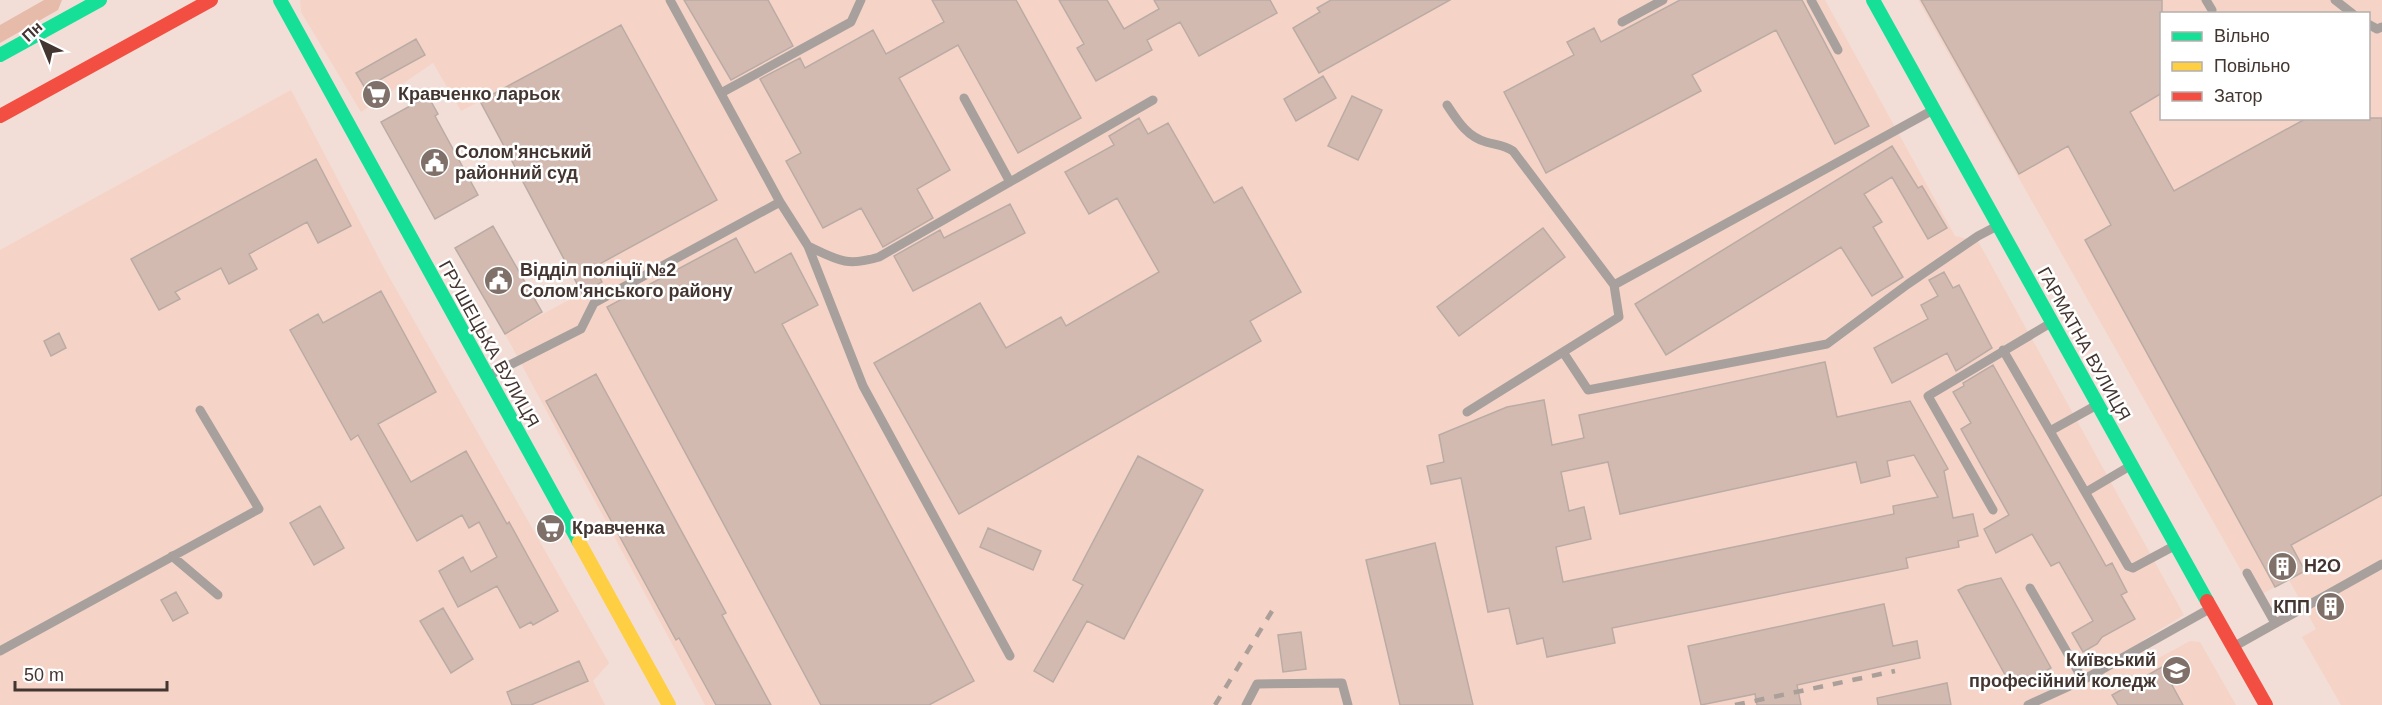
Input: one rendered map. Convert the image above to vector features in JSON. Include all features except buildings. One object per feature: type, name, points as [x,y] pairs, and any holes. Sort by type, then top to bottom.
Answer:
[{"type":"street","points":[[0,56],[100,0]]},
{"type":"street","points":[[0,116],[211,0]]},
{"type":"street","name":"ГРУШЕЦЬКА ВУЛИЦЯ","points":[[280,0],[669,705]]},
{"type":"street","name":"ГАРМАТНА ВУЛИЦЯ","points":[[1873,0],[2266,705]]},
{"type":"lane","points":[[670,0],[780,202],[808,246],[863,386],[1010,656]]},
{"type":"lane","points":[[721,93],[851,22],[861,0]]},
{"type":"lane","points":[[1622,21],[1663,0]]},
{"type":"lane","points":[[1811,0],[1838,50]]},
{"type":"lane","points":[[2206,0],[2212,10]]},
{"type":"lane","points":[[2335,0],[2350,12]]},
{"type":"lane","points":[[964,98],[1010,182]]},
{"type":"lane","points":[[808,246],[844,261],[860,263],[879,257],[1154,100]]},
{"type":"lane","points":[[1447,105],[1458,123],[1471,135],[1485,142],[1505,145],[1513,151],[1614,285],[1619,317],[1467,412]]},
{"type":"lane","points":[[1614,285],[1934,110]]},
{"type":"lane","points":[[486,377],[581,329],[594,303],[780,202]]},
{"type":"lane","points":[[1563,352],[1588,390],[1827,344],[1908,284],[1978,236],[1997,226]]},
{"type":"lane","points":[[1993,510],[1928,396],[2051,323]]},
{"type":"lane","points":[[2003,350],[2130,567],[2133,568],[2176,545]]},
{"type":"lane","points":[[2050,431],[2097,405]]},
{"type":"lane","points":[[0,651],[259,509],[200,410]]},
{"type":"lane","points":[[2086,492],[2131,465]]},
{"type":"lane","points":[[172,556],[218,595]]},
{"type":"lane","points":[[2233,647],[2382,564]]},
{"type":"lane","points":[[2247,573],[2275,623]]},
{"type":"lane","points":[[2031,588],[2083,680]]},
{"type":"lane","points":[[2028,705],[2083,680],[2211,608]]},
{"type":"lane","points":[[1246,705],[1257,684],[1342,683],[1348,705]]},
{"type":"shaded area","points":[[44,0],[62,0],[58,10],[0,43],[0,25]]},
{"type":"shaded area","points":[[300,0],[1825,0],[1955,236],[1978,241],[2184,615],[2143,640],[2155,660],[2190,641],[2200,642],[2236,705],[705,705],[505,334],[582,293],[480,101],[461,111],[433,63],[361,112],[301,12]]},
{"type":"shaded area","points":[[1918,0],[2382,0],[2382,705],[2341,705],[2302,637],[2316,629],[2289,580],[2256,597]]},
{"type":"shaded area","points":[[291,90],[384,268],[609,663],[593,681],[605,705],[0,705],[0,250]]},
{"type":"railway","points":[[1215,705],[1272,611]]},
{"type":"railway","points":[[1735,705],[1895,671]]},
{"type":"traffic: fast","points":[[0,55],[100,0]]},
{"type":"traffic: fast","points":[[280,0],[579,542]]},
{"type":"traffic: fast","points":[[1873,0],[2207,601]]},
{"type":"traffic: slow","points":[[579,542],[669,705]]},
{"type":"traffic: jam","points":[[0,116],[211,0]]},
{"type":"traffic: jam","points":[[2207,601],[2266,705]]},
{"type":"place","name":"Кравченко ларьок","points":[[377,94]]},
{"type":"place","name":"Солом'янський районний суд","points":[[434,162]]},
{"type":"place","name":"Відділ поліції №2 Солом'янського району","points":[[499,280]]},
{"type":"place","name":"Кравченка","points":[[551,528]]},
{"type":"place","name":"H2O","points":[[2283,566]]},
{"type":"place","name":"КПП","points":[[2331,607]]},
{"type":"place","name":"Київський професійний коледж","points":[[2177,670]]}]
